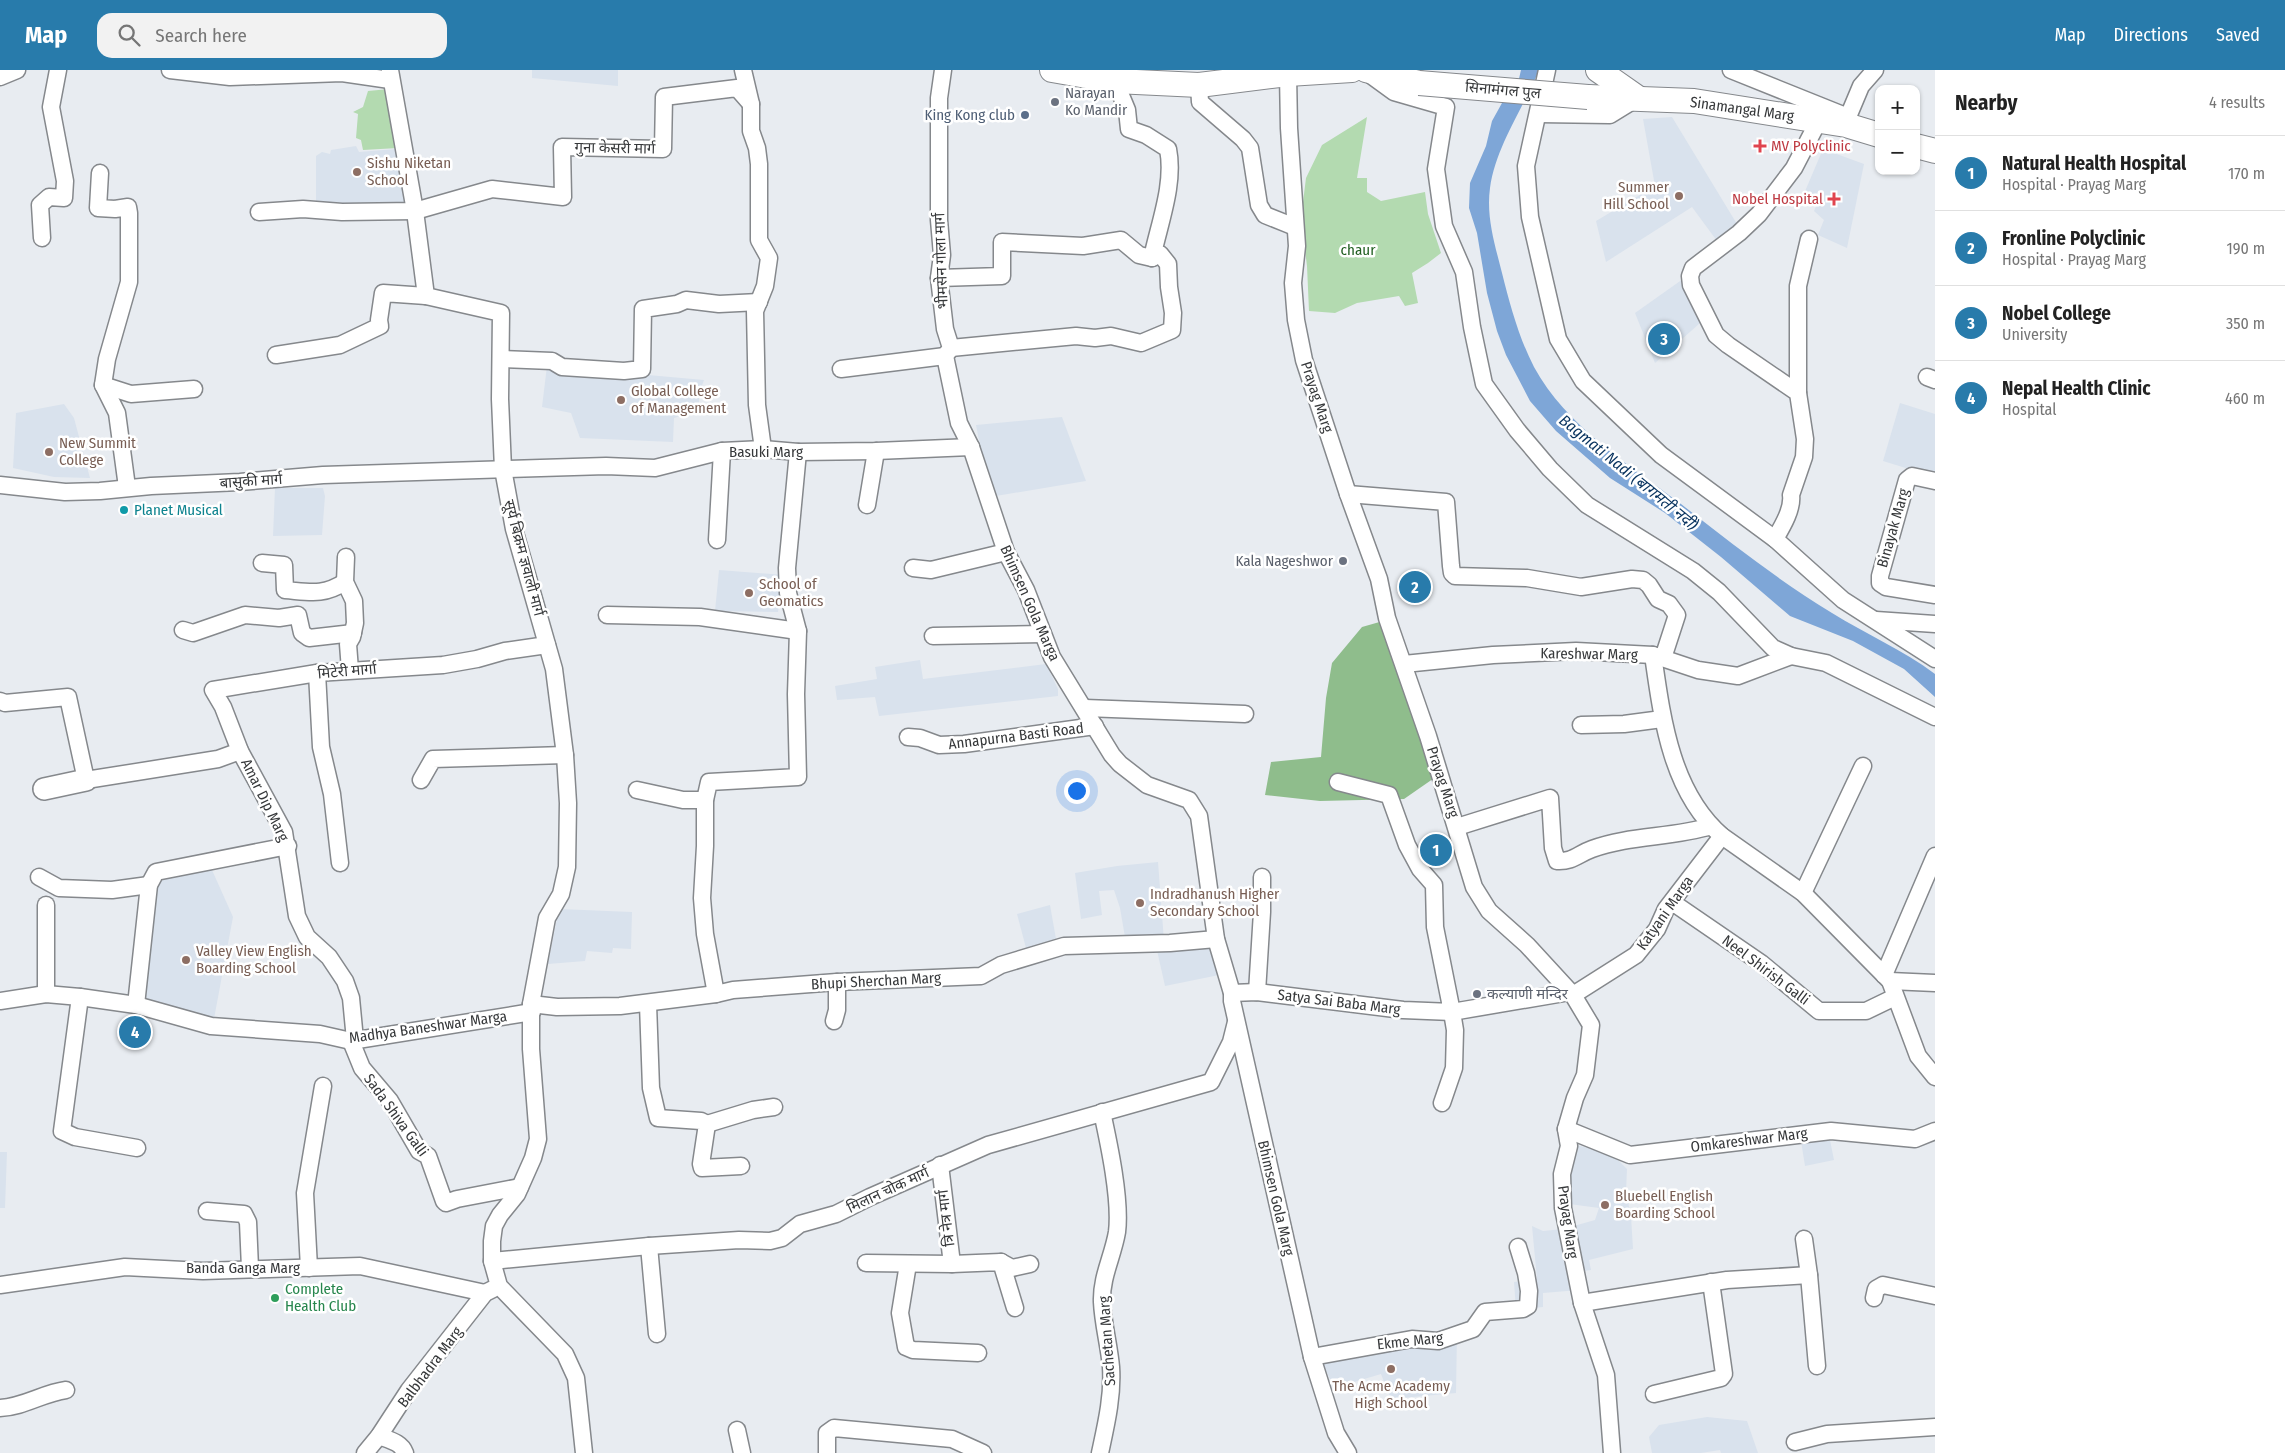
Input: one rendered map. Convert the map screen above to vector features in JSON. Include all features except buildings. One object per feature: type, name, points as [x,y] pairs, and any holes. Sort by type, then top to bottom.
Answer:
[{"type":"main road","points":[[1052,70],[1115,81],[1199,85],[1257,74],[1352,70]]},
{"type":"main road","name":"सिनामंगल पुल","points":[[1365,70],[1419,83],[1588,97]]},
{"type":"main road","name":"Sinamangal Marg","points":[[1598,70],[1638,98]]},
{"type":"main road","name":"Sinamangal Marg","points":[[1588,97],[1694,101],[1819,120],[1847,121],[1875,132]]},
{"type":"main road","points":[[1920,147],[1935,151]]},
{"type":"street","points":[[0,77],[17,70]]},
{"type":"street","points":[[42,238],[40,205],[49,196],[64,198],[65,181],[50,107],[58,70]]},
{"type":"street","points":[[170,70],[230,77],[342,74],[390,75],[415,211],[426,296],[383,293],[379,320],[380,326],[340,345],[276,355]]},
{"type":"street","points":[[744,70],[750,104],[751,131],[758,148],[760,240],[769,258],[765,286],[755,311],[754,332],[757,404],[763,449]]},
{"type":"street","name":"भीमसेन गोला मार्ग","points":[[943,70],[939,98],[939,220],[942,254],[939,278],[958,423],[971,447]]},
{"type":"street","points":[[1365,70],[1394,92],[1446,107],[1436,169],[1444,226],[1464,272],[1472,327],[1484,384],[1517,430],[1550,469],[1587,505],[1693,571],[1719,592],[1773,648],[1791,656],[1826,663],[1935,717]]},
{"type":"street","points":[[1547,70],[1539,114],[1528,150],[1526,166],[1530,217],[1558,339],[1584,381],[1602,401],[1661,455],[1774,539],[1843,600],[1935,659]]},
{"type":"street","points":[[1731,70],[1847,121],[1861,86],[1874,70]]},
{"type":"street","name":"Prayag Marg","points":[[1288,74],[1289,128],[1297,246],[1293,283],[1296,320],[1304,360],[1348,494],[1379,579],[1386,618],[1404,664],[1457,827],[1474,888],[1488,911],[1527,946],[1572,994],[1591,1025],[1585,1075],[1575,1098],[1566,1129],[1569,1146],[1562,1174],[1563,1208],[1582,1304],[1606,1375],[1612,1453]]},
{"type":"street","points":[[1115,81],[1126,110],[1129,128],[1168,149],[1167,187],[1152,258]]},
{"type":"street","points":[[1199,85],[1200,102],[1243,138],[1250,148],[1259,205],[1265,215],[1295,227]]},
{"type":"street","name":"गुना केसरी मार्ग","points":[[415,211],[492,189],[564,197],[562,147],[663,149],[664,96],[737,88],[750,104]]},
{"type":"street","points":[[1539,114],[1610,115],[1638,98]]},
{"type":"street","points":[[1798,393],[1716,335],[1691,285],[1690,276],[1693,268],[1739,233],[1759,214],[1794,168],[1819,120]]},
{"type":"street","points":[[100,173],[98,208],[115,209],[128,207],[129,212],[129,282],[107,359],[102,385],[118,413],[127,488]]},
{"type":"street","points":[[259,212],[304,209],[342,212],[415,211]]},
{"type":"street","points":[[1774,539],[1781,529],[1792,500],[1791,495],[1804,457],[1805,439],[1798,393],[1798,286],[1809,239]]},
{"type":"street","points":[[841,369],[948,352],[1076,336],[1094,338],[1112,336],[1141,343],[1172,330],[1173,313],[1168,264],[1160,254],[1152,258],[1139,255],[1121,240],[1083,246],[1002,242],[1002,276],[939,278]]},
{"type":"street","name":"सूर्य बिक्रम ज्ञवाली मार्ग","points":[[426,296],[501,313],[502,359],[500,399],[503,469],[514,529],[554,669],[565,754],[568,803],[567,868],[561,894],[547,918],[531,1008],[531,1048],[538,1139],[533,1158],[517,1194],[500,1215],[494,1226],[492,1290]]},
{"type":"street","points":[[502,359],[552,361],[562,367],[624,371],[642,369],[642,309],[677,304],[686,300],[719,304],[759,302]]},
{"type":"street","points":[[102,385],[131,394],[194,389]]},
{"type":"street","name":"Basuki Marg","points":[[503,469],[606,466],[655,468],[722,452],[763,449],[798,452],[876,452],[971,447]]},
{"type":"street","name":"Bhimsen Gola Marga","points":[[971,447],[1006,552],[1026,590],[1052,656],[1112,755],[1137,779],[1147,785],[1190,800],[1194,805],[1198,816],[1216,938]]},
{"type":"street","points":[[717,540],[722,452]]},
{"type":"street","points":[[716,994],[705,934],[702,898],[705,800],[709,782],[798,777],[796,694],[798,631],[788,593],[788,568],[798,452]]},
{"type":"street","points":[[867,505],[876,452]]},
{"type":"street","name":"बासुकी मार्ग","points":[[0,485],[65,492],[240,482],[323,475],[503,469]]},
{"type":"street","name":"Binayak Marg","points":[[1935,481],[1912,476],[1907,480],[1880,576],[1880,583],[1886,587],[1935,595]]},
{"type":"street","points":[[1348,494],[1446,502],[1451,566],[1455,576],[1526,578],[1581,586],[1632,579],[1643,580],[1649,585],[1658,599],[1669,604],[1677,615],[1658,657],[1698,670],[1738,676],[1791,656]]},
{"type":"street","points":[[913,568],[931,570],[1006,552]]},
{"type":"street","points":[[346,557],[346,582],[354,601],[355,623],[348,644],[350,670]]},
{"type":"street","points":[[262,563],[284,565],[285,590],[320,592],[332,590],[346,582]]},
{"type":"street","points":[[183,630],[193,633],[245,615],[278,618],[298,615],[302,633],[310,638],[353,633]]},
{"type":"street","points":[[608,615],[700,617],[798,631]]},
{"type":"street","points":[[1876,620],[1935,624]]},
{"type":"street","points":[[933,636],[1043,634]]},
{"type":"street","name":"मिटेरी मार्गा","points":[[240,751],[223,708],[213,690],[317,673],[443,665],[477,659],[505,651],[548,645]]},
{"type":"street","name":"Kareshwar Marg","points":[[1404,664],[1493,655],[1576,652],[1658,657],[1662,719],[1670,751],[1686,788],[1716,831],[1804,893],[1887,978]]},
{"type":"street","points":[[317,673],[321,747],[332,794],[340,863]]},
{"type":"street","points":[[0,700],[5,703],[68,697],[86,780]]},
{"type":"street","points":[[1085,708],[1245,714]]},
{"type":"street","points":[[1581,725],[1624,724],[1662,719]]},
{"type":"street","name":"Annapurna Basti Road","points":[[908,737],[920,738],[939,745],[964,744],[1095,726]]},
{"type":"street","points":[[40,790],[86,780],[218,759],[240,751]]},
{"type":"street","name":"Amar Dip Marg","points":[[240,751],[284,832],[288,846],[297,916],[307,937],[329,957],[346,981],[352,998],[353,1040]]},
{"type":"street","points":[[421,780],[432,759],[565,754]]},
{"type":"street","points":[[1804,893],[1863,766]]},
{"type":"street","points":[[1338,782],[1389,794],[1407,845],[1420,869],[1434,885],[1435,927],[1449,1012],[1455,1030],[1454,1068],[1442,1103]]},
{"type":"street","points":[[637,790],[683,800],[705,800]]},
{"type":"street","points":[[1457,827],[1550,798],[1553,848],[1557,861],[1568,861],[1592,848],[1602,846],[1693,832],[1716,831]]},
{"type":"street","name":"Katyani Marga","points":[[1572,994],[1636,955],[1656,929],[1716,831]]},
{"type":"street","points":[[136,1006],[149,885],[156,872],[288,846]]},
{"type":"street","points":[[1935,856],[1887,978],[1918,1056],[1935,1077]]},
{"type":"street","points":[[39,876],[59,888],[112,890],[149,885]]},
{"type":"street","points":[[1257,992],[1262,878]]},
{"type":"street","name":"Neel Shirish Galli","points":[[1672,902],[1761,963],[1819,1011],[1866,1011],[1895,997]]},
{"type":"street","points":[[46,905],[46,994]]},
{"type":"street","name":"Bhupi Sherchan Marg","points":[[531,1008],[648,1004],[733,990],[837,982],[981,976],[1001,965],[1064,946],[1170,943],[1216,938]]},
{"type":"street","name":"Bhimsen Gola Marg","points":[[1216,938],[1232,994],[1236,1020],[1312,1358],[1336,1433],[1348,1453]]},
{"type":"street","points":[[1887,978],[1935,983]]},
{"type":"street","points":[[834,1021],[837,1010],[837,982]]},
{"type":"street","name":"Satya Sai Baba Marg","points":[[1232,994],[1257,992],[1449,1012],[1572,994]]},
{"type":"street","name":"Madhya Baneshwar Marga","points":[[0,1001],[46,994],[80,997],[136,1006],[211,1026],[320,1034],[353,1040],[531,1008]]},
{"type":"street","points":[[80,997],[62,1131],[75,1137],[137,1148]]},
{"type":"street","points":[[648,1004],[651,1088],[660,1123],[701,1121],[707,1124],[753,1110],[774,1107]]},
{"type":"street","name":"मिलान चोक मार्ग","points":[[492,1261],[648,1246],[739,1240],[770,1241],[782,1238],[800,1224],[836,1214],[988,1145],[1211,1082],[1231,1042],[1236,1020]]},
{"type":"street","name":"Sada Shiva Galli","points":[[353,1040],[362,1068],[390,1101],[419,1151],[428,1156],[446,1203],[457,1199],[520,1187]]},
{"type":"street","points":[[308,1268],[305,1193],[323,1086]]},
{"type":"street","name":"Sachetan Marg","points":[[1100,1453],[1109,1406],[1111,1368],[1102,1302],[1105,1269],[1117,1231],[1111,1154],[1102,1112]]},
{"type":"street","points":[[707,1124],[702,1168],[741,1166]]},
{"type":"street","name":"Omkareshwar Marg","points":[[1566,1129],[1630,1155],[1831,1131],[1915,1139],[1935,1131]]},
{"type":"street","name":"त्रि नेत्र मार्ग","points":[[940,1166],[952,1264],[1001,1262],[1012,1268],[1030,1264]]},
{"type":"street","points":[[207,1212],[244,1214],[248,1222],[250,1268]]},
{"type":"street","points":[[1804,1240],[1818,1366]]},
{"type":"street","points":[[648,1246],[657,1334]]},
{"type":"street","name":"Ekme Marg","points":[[1312,1358],[1412,1339],[1438,1341],[1473,1330],[1485,1312],[1524,1309],[1528,1306],[1529,1291],[1518,1247]]},
{"type":"street","points":[[1001,1262],[1015,1308]]},
{"type":"street","points":[[866,1263],[952,1264]]},
{"type":"street","points":[[908,1264],[900,1313],[906,1347],[913,1350],[978,1353]]},
{"type":"street","name":"Banda Ganga Marg","points":[[0,1285],[28,1283],[58,1276],[125,1266],[203,1271],[250,1268],[360,1266],[492,1290]]},
{"type":"street","points":[[1582,1304],[1711,1282],[1808,1275]]},
{"type":"street","points":[[1654,1394],[1721,1378],[1724,1374],[1711,1282]]},
{"type":"street","points":[[1874,1298],[1876,1289],[1883,1285],[1935,1296]]},
{"type":"street","points":[[492,1290],[565,1354],[576,1378],[584,1453]]},
{"type":"street","name":"Balbhadra Marg","points":[[365,1453],[379,1436],[409,1390],[492,1290]]},
{"type":"street","points":[[0,1408],[14,1407],[52,1392],[66,1390]]},
{"type":"street","points":[[1795,1442],[1827,1434],[1935,1426]]},
{"type":"street","points":[[827,1453],[827,1433],[834,1428],[952,1438],[983,1453]]},
{"type":"street","points":[[737,1430],[742,1453]]},
{"type":"street","points":[[379,1436],[397,1443],[404,1448],[405,1453]]},
{"type":"shaded area","points":[[532,70],[618,70],[618,86],[532,78]]},
{"type":"shaded area","name":"Summer Hill School","points":[[1672,117],[1740,229],[1720,245],[1692,207],[1606,262],[1596,221],[1655,186],[1643,119]]},
{"type":"shaded area","name":"Sishu Niketan School","points":[[356,146],[359,152],[396,149],[397,161],[405,162],[410,210],[316,205],[316,156],[322,152],[330,154],[331,150]]},
{"type":"shaded area","name":"Nobel Hospital","points":[[1823,149],[1864,164],[1847,248],[1818,235],[1824,220],[1814,211],[1818,202],[1803,196]]},
{"type":"shaded area","points":[[1683,279],[1709,315],[1655,363],[1635,313]]},
{"type":"shaded area","name":"Global College of Management","points":[[547,366],[704,380],[699,394],[699,410],[674,418],[673,442],[580,438],[571,413],[542,407]]},
{"type":"shaded area","points":[[1900,403],[1935,414],[1935,477],[1883,461]]},
{"type":"shaded area","name":"New Summit College","points":[[64,404],[74,418],[90,478],[54,477],[13,468],[16,413]]},
{"type":"shaded area","points":[[1062,417],[1086,481],[990,497],[976,425]]},
{"type":"shaded area","points":[[275,488],[323,488],[325,496],[322,535],[273,536]]},
{"type":"shaded area","name":"School of Geomatics","points":[[719,570],[784,575],[778,612],[715,611]]},
{"type":"shaded area","points":[[920,660],[923,679],[1046,664],[1058,689],[1058,696],[879,716],[875,697],[837,700],[835,686],[877,679],[875,667]]},
{"type":"shaded area","name":"Indradhanush Higher Secondary School","points":[[1158,862],[1164,941],[1126,943],[1120,908],[1114,890],[1099,891],[1102,915],[1081,919],[1075,873]]},
{"type":"shaded area","name":"Valley View English Boarding School","points":[[212,870],[233,917],[213,1024],[141,1003],[158,875]]},
{"type":"shaded area","points":[[1050,905],[1056,939],[1026,948],[1017,914]]},
{"type":"shaded area","points":[[559,909],[632,912],[631,949],[613,948],[612,953],[587,951],[585,961],[548,964]]},
{"type":"shaded area","points":[[1211,942],[1219,975],[1165,986],[1156,946]]},
{"type":"shaded area","points":[[123,1022],[150,1027],[147,1042],[120,1037]]},
{"type":"shaded area","points":[[1829,1135],[1834,1160],[1805,1166],[1801,1141]]},
{"type":"shaded area","name":"Bluebell English Boarding School","points":[[1572,1144],[1612,1154],[1627,1169],[1626,1192],[1631,1216],[1633,1249],[1589,1260],[1591,1270],[1577,1272],[1579,1290],[1543,1293],[1543,1307],[1516,1310],[1514,1282],[1537,1279],[1532,1226],[1543,1231],[1563,1229],[1595,1220],[1599,1208],[1562,1203]]},
{"type":"shaded area","points":[[0,1152],[7,1152],[5,1208],[0,1208]]},
{"type":"shaded area","name":"The Acme Academy High School","points":[[1457,1333],[1456,1393],[1391,1399],[1381,1374],[1334,1388],[1323,1364],[1335,1358]]},
{"type":"shaded area","points":[[1707,1417],[1747,1421],[1758,1453],[1721,1453],[1720,1450],[1701,1453],[1652,1453],[1649,1437],[1659,1425]]},
{"type":"green space","points":[[389,89],[398,148],[363,150],[361,140],[356,138],[358,114],[353,112],[363,107],[368,91]]},
{"type":"green space","name":"chaur","points":[[1367,117],[1357,178],[1367,178],[1367,192],[1381,201],[1425,192],[1428,214],[1441,253],[1412,273],[1418,303],[1405,306],[1399,296],[1357,303],[1335,313],[1309,311],[1307,266],[1301,218],[1306,178],[1322,145]]},
{"type":"green space","points":[[1383,621],[1440,774],[1404,799],[1320,801],[1265,795],[1271,762],[1321,757],[1326,698],[1332,663],[1362,627]]},
{"type":"water","name":"Bagmati Nadi (बागमती नदी)","points":[[1521,70],[1539,70],[1498,157],[1490,188],[1489,210],[1494,241],[1515,321],[1534,367],[1547,388],[1563,408],[1600,443],[1755,561],[1812,601],[1910,657],[1935,674],[1935,697],[1904,669],[1853,641],[1790,616],[1721,557],[1665,513],[1610,478],[1556,431],[1530,401],[1506,355],[1497,331],[1487,293],[1477,233],[1469,208],[1470,183],[1486,146],[1492,121],[1502,103],[1518,83]]},
{"type":"place","name":"Narayan Ko Mandir","points":[[1055,102]]},
{"type":"place","name":"King Kong club","points":[[1025,115]]},
{"type":"place","name":"MV Polyclinic","points":[[1760,146]]},
{"type":"place","name":"Sishu Niketan School","points":[[357,172]]},
{"type":"place","name":"Summer Hill School","points":[[1679,196]]},
{"type":"place","name":"Nobel Hospital","points":[[1834,199]]},
{"type":"place","name":"Nobel College","points":[[1664,339]]},
{"type":"place","name":"Global College of Management","points":[[621,400]]},
{"type":"place","name":"New Summit College","points":[[49,452]]},
{"type":"place","name":"Planet Musical","points":[[124,510]]},
{"type":"place","name":"Kala Nageshwor","points":[[1343,561]]},
{"type":"place","name":"Fronline Polyclinic","points":[[1415,587]]},
{"type":"place","name":"School of Geomatics","points":[[749,593]]},
{"type":"place","name":"Natural Health Hospital","points":[[1436,850]]},
{"type":"place","name":"Indradhanush Higher Secondary School","points":[[1140,903]]},
{"type":"place","name":"Valley View English Boarding School","points":[[186,960]]},
{"type":"place","name":"कल्याणी मन्दिर","points":[[1477,994]]},
{"type":"place","name":"Nepal Health Clinic","points":[[135,1032]]},
{"type":"place","name":"Bluebell English Boarding School","points":[[1605,1205]]},
{"type":"place","name":"Complete Health Club","points":[[275,1298]]},
{"type":"place","name":"The Acme Academy High School","points":[[1391,1369]]}]
